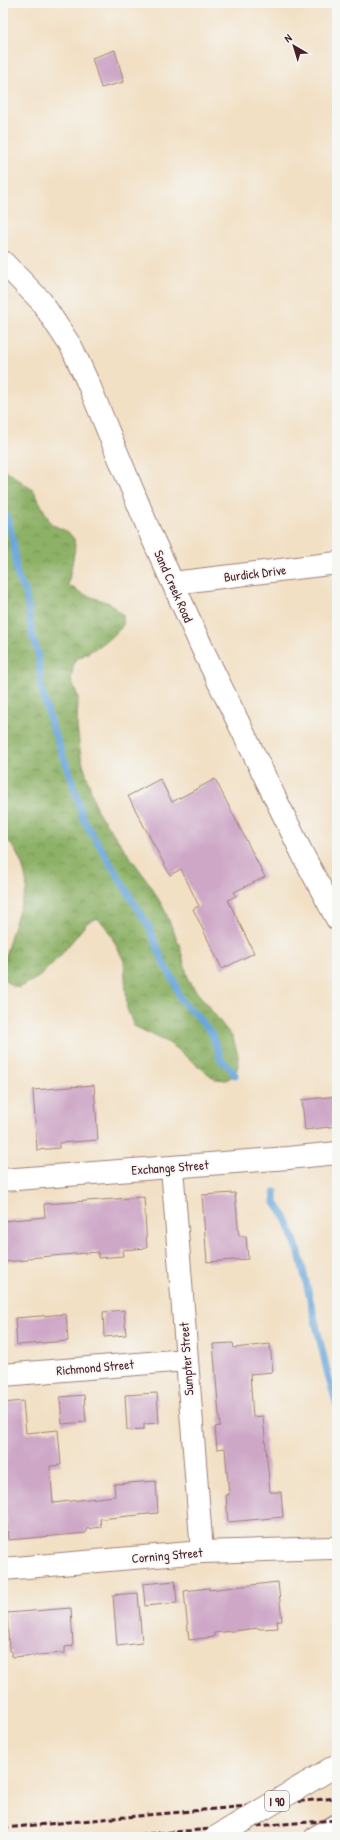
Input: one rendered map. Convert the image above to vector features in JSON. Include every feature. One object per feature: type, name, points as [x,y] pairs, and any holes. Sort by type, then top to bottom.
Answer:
[{"type":"main road","name":"Sand Creek Road","points":[[3,262],[41,301],[72,348],[90,385],[151,535],[236,720],[337,919]]},
{"type":"main road","name":"Burdick Drive","points":[[173,583],[337,562]]},
{"type":"main road","name":"Exchange Street","points":[[3,1180],[337,1153]]},
{"type":"main road","name":"Sumpter Street","points":[[172,1167],[202,1552]]},
{"type":"main road","name":"Richmond Street","points":[[3,1375],[186,1360]]},
{"type":"main road","name":"Corning Street","points":[[3,1568],[202,1552],[331,1548]]},
{"type":"main road","name":"I 90","points":[[216,1837],[337,1765]]},
{"type":"main road","points":[[316,1837],[337,1825]]},
{"type":"green space","points":[[3,468],[34,491],[51,524],[68,532],[74,539],[75,548],[68,585],[83,594],[109,603],[123,615],[123,624],[120,629],[100,645],[74,661],[71,680],[78,696],[77,727],[81,757],[97,811],[149,883],[164,909],[179,944],[189,982],[233,1038],[238,1055],[238,1065],[235,1075],[226,1080],[215,1079],[169,1043],[134,1026],[127,1009],[124,961],[107,928],[97,918],[88,922],[59,957],[39,977],[19,988],[12,986],[4,978],[5,960],[8,947],[27,889],[25,874],[20,860],[13,847],[3,835]]},
{"type":"building","points":[[115,50],[124,82],[101,88],[92,58]]},
{"type":"building","points":[[160,779],[172,802],[215,779],[265,877],[234,892],[236,896],[228,900],[254,953],[222,969],[193,909],[199,906],[181,869],[170,875],[128,796]]},
{"type":"building","points":[[94,1085],[98,1140],[59,1143],[59,1148],[37,1150],[33,1090]]},
{"type":"building","points":[[337,1096],[337,1126],[305,1130],[302,1100]]},
{"type":"building","points":[[235,1193],[239,1236],[246,1236],[248,1259],[207,1262],[202,1195]]},
{"type":"building","points":[[144,1197],[147,1248],[122,1250],[123,1256],[98,1258],[98,1252],[28,1258],[28,1260],[3,1262],[3,1221],[45,1217],[44,1204]]},
{"type":"building","points":[[124,1310],[126,1335],[104,1337],[103,1312]]},
{"type":"building","points":[[66,1314],[68,1341],[17,1345],[15,1318]]},
{"type":"building","points":[[233,1343],[234,1348],[270,1344],[273,1372],[250,1374],[253,1417],[263,1416],[270,1492],[281,1492],[283,1517],[228,1522],[226,1495],[229,1495],[225,1448],[217,1449],[215,1427],[220,1426],[213,1344]]},
{"type":"building","points":[[157,1393],[159,1423],[144,1424],[144,1429],[127,1430],[125,1395]]},
{"type":"building","points":[[84,1395],[86,1422],[62,1424],[60,1397]]},
{"type":"building","points":[[23,1401],[26,1433],[58,1430],[61,1465],[50,1466],[53,1503],[115,1496],[114,1484],[156,1481],[158,1513],[100,1519],[101,1527],[86,1529],[86,1533],[8,1540],[3,1473],[3,1403]]},
{"type":"building","points":[[175,1581],[177,1603],[145,1606],[143,1584]]},
{"type":"building","points":[[278,1582],[282,1621],[277,1621],[278,1628],[259,1628],[214,1633],[214,1637],[189,1640],[184,1591],[209,1588],[209,1590]]},
{"type":"building","points":[[138,1593],[142,1643],[117,1646],[113,1595]]},
{"type":"building","points":[[71,1608],[73,1646],[65,1647],[65,1653],[12,1657],[12,1651],[9,1651],[7,1613]]},
{"type":"waterway","points":[[3,511],[8,520],[13,540],[17,575],[26,593],[32,634],[38,654],[41,688],[52,727],[70,774],[83,819],[149,927],[164,964],[174,981],[181,1000],[190,1010],[195,1013],[212,1034],[221,1060],[235,1075]]},
{"type":"waterway","points":[[275,1192],[275,1203],[287,1220],[299,1253],[330,1383],[337,1405]]},
{"type":"railway","points":[[3,1828],[337,1798]]},
{"type":"railway","points":[[104,1837],[337,1820]]}]
